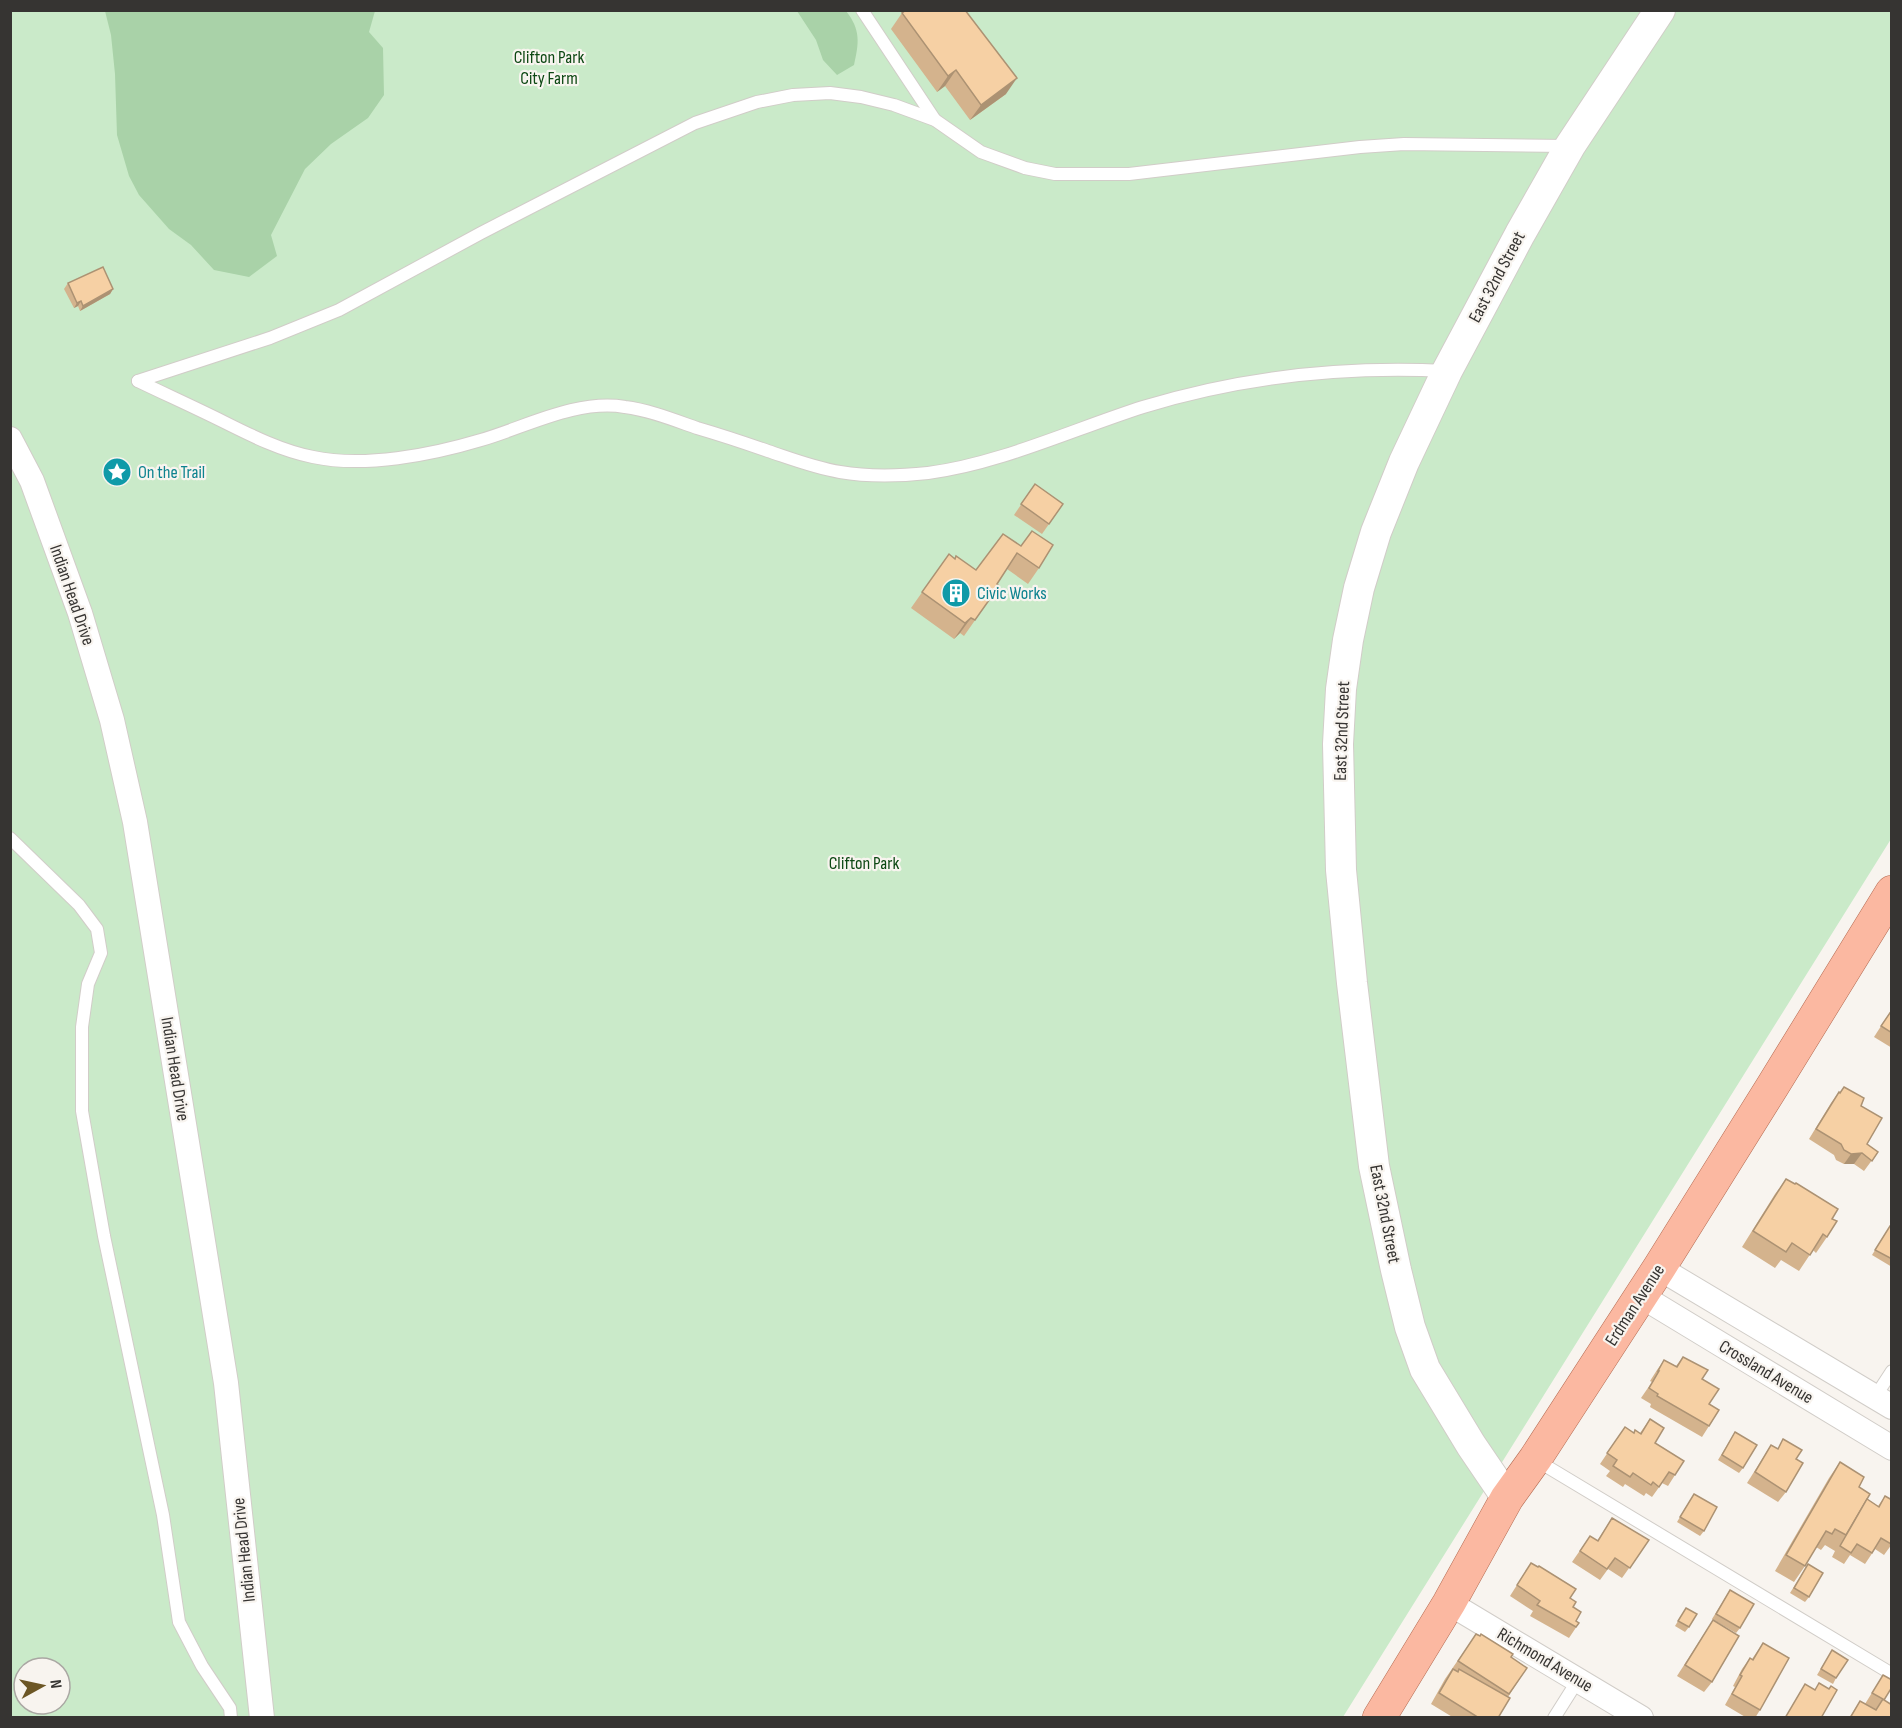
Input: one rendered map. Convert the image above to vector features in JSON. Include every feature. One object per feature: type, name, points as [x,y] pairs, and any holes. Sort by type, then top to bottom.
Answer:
[{"type":"main road","name":"Erdman Avenue","points":[[1379,1718],[1449,1603],[1507,1498],[1535,1459],[1659,1268],[1892,892]]},
{"type":"street","name":"East 32nd Street","points":[[1507,1498],[1471,1445],[1425,1369],[1410,1327],[1374,1166],[1341,870],[1338,744],[1341,689],[1359,588],[1376,532],[1404,462],[1447,371],[1520,234],[1570,146],[1660,10]]},
{"type":"street","name":"Indian Head Drive","points":[[10,439],[32,481],[80,613],[112,720],[135,822],[226,1383],[262,1718]]},
{"type":"street","name":"Crossland Avenue","points":[[1659,1268],[1883,1402]]},
{"type":"street","name":"Crossland Avenue","points":[[1641,1296],[1892,1448]]},
{"type":"street","name":"Richmond Avenue","points":[[1449,1603],[1641,1718]]},
{"type":"lane","points":[[862,10],[935,120]]},
{"type":"lane","points":[[1447,371],[1397,369],[1339,371],[1220,388],[1146,406],[990,459],[956,468],[902,475],[840,472],[810,466],[625,406],[578,409],[466,445],[368,461],[338,461],[310,457],[265,441],[138,381],[270,338],[339,310],[695,123],[757,102],[793,95],[830,93],[894,105],[935,120],[981,152],[1025,168],[1055,174],[1129,174],[1170,171],[1310,153],[1404,144],[1570,146]]},
{"type":"lane","points":[[10,838],[79,904],[97,929],[100,953],[88,984],[82,1027],[82,1111],[104,1236],[163,1515],[179,1622],[202,1666],[230,1708],[231,1718]]},
{"type":"lane","points":[[1883,1402],[1892,1371]]},
{"type":"lane","points":[[1535,1459],[1892,1674]]},
{"type":"lane","points":[[1554,1718],[1578,1680]]},
{"type":"green space","name":"Clifton Park","points":[[11,11],[1891,11],[1891,839],[1343,1717],[11,1718]]},
{"type":"green space","points":[[105,11],[375,11],[369,32],[383,48],[384,95],[368,118],[331,144],[305,169],[271,235],[277,256],[249,277],[214,270],[191,245],[169,229],[139,195],[129,176],[117,135],[115,74],[111,35]]},
{"type":"green space","points":[[797,11],[846,11],[854,24],[858,37],[854,65],[837,75],[823,60],[816,40]]},
{"type":"building","points":[[906,10],[965,10],[1017,78],[981,105],[956,70],[948,76],[902,13]]},
{"type":"building","points":[[103,267],[113,289],[83,306],[81,301],[77,303],[68,283]]},
{"type":"building","points":[[1035,484],[1063,504],[1049,524],[1021,504]]},
{"type":"building","name":"Civic Works","points":[[1032,531],[1053,545],[1039,568],[1017,553],[997,584],[999,586],[975,620],[971,618],[965,623],[922,592],[949,554],[955,559],[956,556],[976,570],[1003,534],[1021,546]]},
{"type":"building","points":[[1892,1010],[1892,1033],[1881,1026]]},
{"type":"building","points":[[1844,1087],[1864,1098],[1861,1106],[1882,1118],[1867,1144],[1878,1152],[1872,1161],[1862,1153],[1851,1154],[1844,1150],[1841,1144],[1816,1129]]},
{"type":"building","points":[[1786,1179],[1838,1209],[1832,1219],[1837,1221],[1827,1237],[1823,1234],[1810,1255],[1792,1243],[1786,1252],[1753,1231]]},
{"type":"building","points":[[1890,1226],[1892,1227],[1892,1259],[1875,1250]]},
{"type":"building","points":[[1683,1357],[1708,1370],[1702,1379],[1719,1389],[1709,1404],[1719,1410],[1709,1426],[1657,1396],[1658,1394],[1649,1388],[1664,1360],[1677,1367]]},
{"type":"building","points":[[1650,1419],[1664,1428],[1655,1443],[1684,1461],[1675,1475],[1669,1472],[1659,1487],[1653,1482],[1651,1485],[1633,1473],[1630,1477],[1613,1466],[1617,1460],[1607,1453],[1625,1427],[1634,1433],[1635,1430],[1641,1434]]},
{"type":"building","points":[[1735,1432],[1757,1445],[1743,1468],[1722,1455]]},
{"type":"building","points":[[1783,1439],[1802,1450],[1796,1459],[1803,1463],[1786,1492],[1755,1472],[1771,1445],[1778,1449]]},
{"type":"building","points":[[1840,1462],[1864,1477],[1859,1487],[1870,1494],[1846,1535],[1835,1529],[1832,1534],[1826,1531],[1805,1566],[1786,1555]]},
{"type":"building","points":[[1694,1494],[1717,1507],[1704,1531],[1680,1517]]},
{"type":"building","points":[[1885,1496],[1892,1500],[1891,1544],[1881,1538],[1872,1553],[1857,1544],[1851,1553],[1840,1546],[1867,1499],[1879,1507]]},
{"type":"building","points":[[1612,1518],[1649,1540],[1630,1568],[1615,1558],[1607,1569],[1580,1551],[1590,1536],[1598,1541]]},
{"type":"building","points":[[1531,1563],[1576,1589],[1570,1598],[1576,1602],[1573,1607],[1581,1612],[1576,1621],[1579,1623],[1576,1627],[1537,1605],[1540,1601],[1517,1585]]},
{"type":"building","points":[[1808,1564],[1823,1573],[1809,1597],[1794,1588]]},
{"type":"building","points":[[1730,1590],[1754,1604],[1740,1628],[1716,1614]]},
{"type":"building","points":[[1686,1608],[1697,1614],[1689,1627],[1678,1621]]},
{"type":"building","points":[[1713,1620],[1739,1636],[1712,1682],[1685,1665]]},
{"type":"building","points":[[1476,1634],[1480,1636],[1481,1634],[1513,1654],[1511,1657],[1527,1668],[1509,1694],[1458,1661]]},
{"type":"building","points":[[1763,1643],[1789,1658],[1760,1710],[1732,1694],[1750,1658],[1753,1660]]},
{"type":"building","points":[[1832,1650],[1848,1660],[1836,1678],[1821,1669]]},
{"type":"building","points":[[1453,1669],[1458,1672],[1459,1669],[1510,1698],[1498,1718],[1479,1718],[1439,1693]]},
{"type":"building","points":[[1883,1675],[1892,1680],[1892,1687],[1884,1700],[1892,1705],[1892,1718],[1850,1718],[1860,1701],[1876,1710],[1883,1699],[1872,1693]]},
{"type":"building","points":[[1819,1683],[1829,1689],[1831,1686],[1837,1690],[1821,1718],[1785,1718],[1805,1684],[1815,1690]]},
{"type":"place","name":"On the Trail","points":[[117,472]]},
{"type":"place","name":"Civic Works","points":[[956,593]]},
{"type":"park label","name":"Clifton Park City Farm","points":[[549,67]]}]
